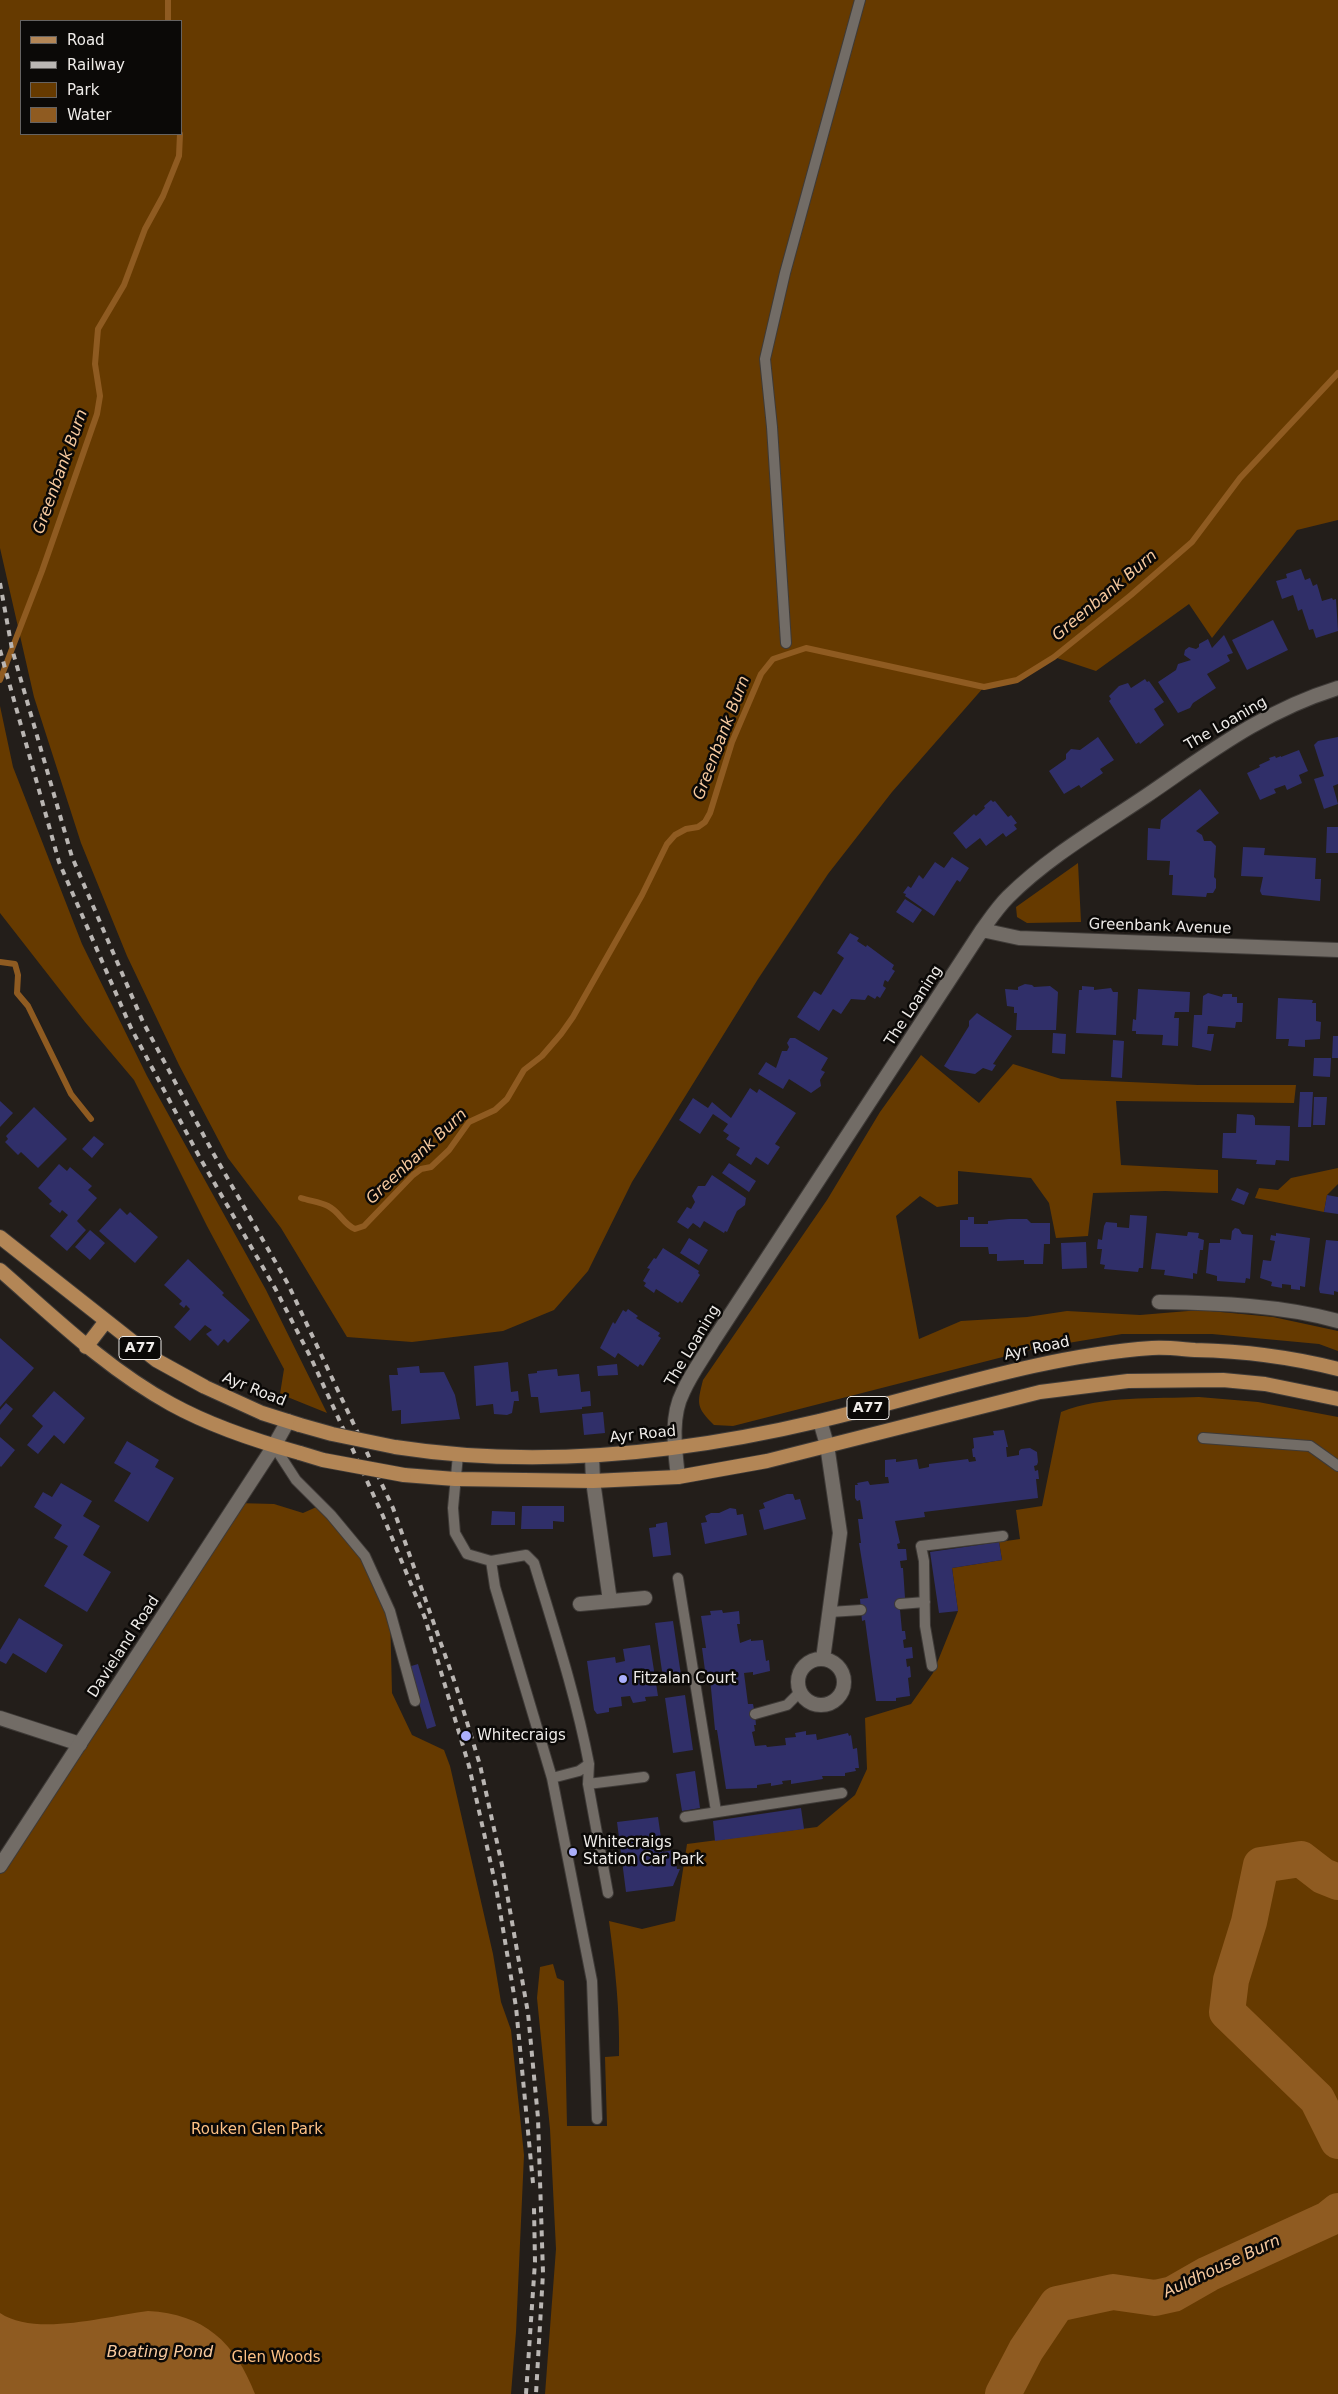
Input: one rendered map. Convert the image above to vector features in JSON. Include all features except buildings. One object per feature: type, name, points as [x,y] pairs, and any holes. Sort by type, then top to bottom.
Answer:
[{"type":"main road","name":"Ayr Road","points":[[0,1237],[156,1360],[182,1375],[262,1413],[294,1423],[332,1434],[395,1447],[458,1455],[550,1458],[674,1448],[820,1421],[1048,1362],[1154,1348],[1248,1352],[1338,1369]]},
{"type":"main road","name":"A77","points":[[0,1270],[86,1347],[127,1377],[172,1404],[215,1425],[274,1446],[342,1464],[404,1475],[455,1479],[593,1481],[678,1477],[767,1461],[1040,1392],[1128,1381],[1223,1380],[1265,1384],[1338,1399]]},
{"type":"main road","points":[[86,1347],[106,1321]]},
{"type":"street","name":"The Loaning","points":[[678,1477],[674,1448],[678,1407],[682,1393],[713,1341],[982,930],[1007,898],[1028,878],[1202,755],[1246,728],[1296,704],[1338,688]]},
{"type":"street","name":"Greenbank Avenue","points":[[982,930],[1019,938],[1338,950]]},
{"type":"street","points":[[1159,1302],[1241,1306],[1338,1321]]},
{"type":"street","points":[[820,1421],[827,1445],[839,1512],[840,1533],[823,1659]]},
{"type":"street","name":"Davieland Road","points":[[0,1866],[274,1446],[294,1423]]},
{"type":"street","points":[[592,1456],[593,1481],[610,1601]]},
{"type":"street","points":[[580,1604],[645,1598]]},
{"type":"street","points":[[823,1659],[839,1667],[844,1683],[842,1692],[837,1699],[821,1705],[812,1704],[800,1692],[797,1684],[801,1668],[807,1662],[823,1659]]},
{"type":"street","points":[[0,1718],[80,1744]]},
{"type":"lane","points":[[786,643],[772,427],[765,359],[785,273],[860,0]]},
{"type":"lane","points":[[1203,1438],[1310,1446],[1338,1466]]},
{"type":"lane","points":[[274,1446],[296,1480],[331,1515],[365,1556],[390,1611],[415,1701]]},
{"type":"lane","points":[[458,1455],[455,1479],[455,1533],[467,1554],[491,1561],[526,1556],[534,1562],[578,1713],[589,1764],[588,1784],[608,1893]]},
{"type":"lane","points":[[932,1666],[925,1626],[922,1546],[1003,1536]]},
{"type":"lane","points":[[491,1561],[495,1587],[552,1778],[592,1981],[597,2119]]},
{"type":"lane","points":[[678,1578],[703,1721],[716,1811]]},
{"type":"lane","points":[[900,1604],[925,1602]]},
{"type":"lane","points":[[830,1612],[861,1610]]},
{"type":"lane","points":[[755,1714],[787,1705],[800,1692]]},
{"type":"lane","points":[[703,1721],[714,1720]]},
{"type":"lane","points":[[552,1778],[579,1771],[589,1764]]},
{"type":"lane","points":[[588,1784],[644,1776]]},
{"type":"lane","points":[[685,1817],[842,1793]]},
{"type":"green space","points":[[0,0],[1338,0],[1338,520],[1297,530],[1212,638],[1189,604],[1096,671],[1054,657],[1017,680],[984,687],[892,792],[828,874],[758,979],[632,1182],[588,1271],[554,1310],[503,1331],[412,1342],[347,1337],[281,1228],[228,1158],[179,1065],[127,956],[81,843],[34,697],[0,548]]},
{"type":"green space","points":[[0,706],[13,767],[82,944],[147,1076],[266,1290],[327,1413],[280,1394],[284,1369],[207,1226],[134,1080],[85,1022],[0,913]]},
{"type":"green space","points":[[1078,863],[1081,922],[1027,923],[1017,917],[1016,907]]},
{"type":"green space","points":[[921,1055],[979,1103],[1013,1064],[1061,1079],[1198,1085],[1296,1085],[1294,1103],[1116,1101],[1121,1165],[1218,1170],[1218,1193],[1165,1191],[1093,1193],[1088,1236],[1056,1238],[1049,1203],[1031,1178],[958,1171],[958,1204],[937,1207],[920,1196],[896,1216],[919,1339],[961,1321],[1027,1317],[1067,1311],[1140,1315],[1200,1310],[1273,1317],[1338,1331],[1338,1351],[1319,1344],[1212,1334],[1122,1334],[1038,1348],[733,1426],[714,1425],[704,1414],[700,1405],[699,1400],[703,1380],[827,1200],[880,1112]]},
{"type":"green space","points":[[1338,1168],[1338,1184],[1327,1195],[1324,1212],[1255,1198],[1259,1188],[1278,1190],[1291,1178]]},
{"type":"green space","points":[[1199,1397],[1258,1402],[1338,1417],[1338,2394],[545,2394],[556,2249],[550,2129],[537,1998],[540,1967],[553,1964],[557,1978],[564,1981],[567,2126],[607,2126],[605,2057],[619,2056],[617,1988],[609,1921],[642,1929],[675,1921],[687,1844],[817,1827],[855,1795],[867,1769],[865,1718],[911,1704],[933,1673],[958,1611],[952,1568],[1002,1560],[999,1542],[1020,1539],[1016,1510],[1042,1506],[1061,1412],[1112,1400]]},
{"type":"green space","name":"Rouken Glen Park","points":[[237,1503],[274,1504],[303,1513],[321,1505],[365,1556],[390,1611],[392,1693],[412,1735],[444,1750],[450,1766],[493,1954],[501,2002],[511,2030],[524,2155],[516,2332],[511,2394],[0,2394],[0,1866]]},
{"type":"water","name":"Boating Pond","points":[[148,2311],[168,2313],[186,2318],[215,2334],[238,2360],[255,2394],[0,2394],[0,2313],[15,2320],[32,2324],[52,2324],[72,2323]]},
{"type":"waterway","name":"Greenbank Burn","points":[[168,0],[168,20]]},
{"type":"waterway","name":"Greenbank Burn","points":[[0,680],[42,571],[97,414],[100,396],[95,364],[98,329],[124,285],[145,229],[163,196],[179,156],[180,135]]},
{"type":"waterway","name":"Greenbank Burn","points":[[301,1198],[328,1206],[355,1229],[364,1226],[413,1175],[421,1169],[431,1167],[449,1150],[469,1122],[495,1110],[507,1099],[524,1070],[542,1056],[573,1017],[642,895],[667,844],[675,835],[686,829],[698,827],[705,822],[710,813],[732,742],[761,674],[773,659],[806,648],[984,687],[1017,680],[1054,657],[1131,595],[1192,542],[1240,478],[1338,373]]},
{"type":"waterway","name":"Greenbank Burn","points":[[0,962],[15,964],[18,975],[17,993],[28,1006],[71,1094],[91,1119]]},
{"type":"waterway","name":"Auldhouse Burn","points":[[1338,1882],[1323,1876],[1301,1859],[1261,1865],[1249,1922],[1231,1980],[1227,2012],[1317,2099],[1338,2141]]},
{"type":"waterway","name":"Auldhouse Burn","points":[[1003,2394],[1026,2350],[1057,2304],[1113,2292],[1155,2298],[1173,2294],[1208,2274],[1328,2219],[1338,2211]]},
{"type":"railway","points":[[0,583],[12,649],[72,857],[143,1022],[212,1151],[288,1284],[393,1508],[456,1686],[480,1765],[502,1865],[528,2013],[538,2118],[543,2273],[536,2394]]},
{"type":"railway","points":[[0,650],[59,862],[131,1028],[200,1158],[276,1290],[311,1358],[383,1516],[425,1618],[469,1766],[496,1887],[516,2007],[533,2183]]},
{"type":"railway","points":[[526,2394],[535,2262],[534,2208]]},
{"type":"place","name":"Fitzalan Court","points":[[623,1679]]},
{"type":"place","name":"Whitecraigs","points":[[466,1736]]},
{"type":"place","name":"Whitecraigs Station Car Park","points":[[573,1852]]},
{"type":"park label","name":"Glen Woods","points":[[276,2358]]}]
